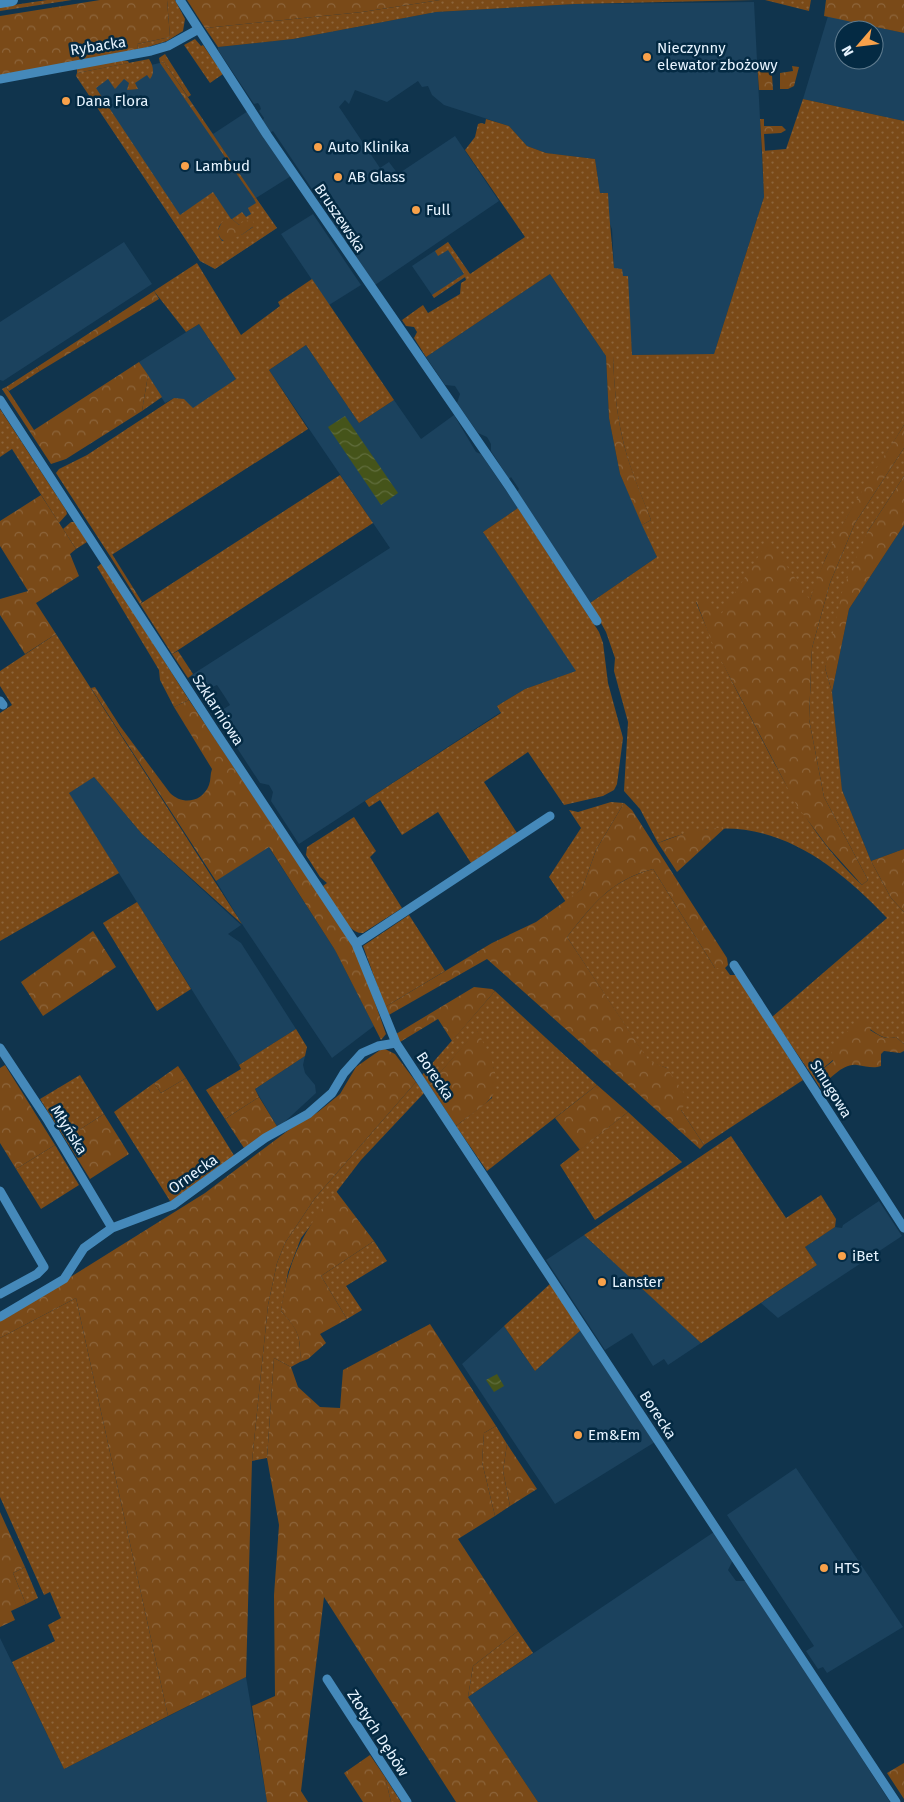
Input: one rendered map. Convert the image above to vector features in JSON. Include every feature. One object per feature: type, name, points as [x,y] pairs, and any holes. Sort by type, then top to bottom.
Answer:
[{"type":"main road","points":[[0,2],[12,0]]},
{"type":"street","name":"Bruszewska","points":[[180,0],[197,30],[342,246],[483,449],[597,621]]},
{"type":"street","name":"Rybacka","points":[[0,79],[151,51],[168,46],[197,30]]},
{"type":"street","name":"Szklarniowa","points":[[0,400],[215,732],[356,944],[396,1043]]},
{"type":"street","points":[[356,944],[550,816]]},
{"type":"street","name":"Smugowa","points":[[734,965],[904,1228]]},
{"type":"street","name":"Ornecka","points":[[0,1317],[60,1282],[84,1248],[112,1228],[166,1208],[183,1199],[265,1138],[316,1108],[332,1093],[344,1073],[362,1053],[378,1046],[396,1043]]},
{"type":"street","name":"Borecka","points":[[396,1043],[896,1802]]},
{"type":"street","name":"Młyńska","points":[[0,1048],[47,1119],[112,1228]]},
{"type":"street","points":[[0,1191],[44,1267],[37,1274],[0,1294]]},
{"type":"street","name":"Złotych Dębów","points":[[326,1679],[407,1802]]},
{"type":"shaded area","points":[[754,2],[764,197],[714,354],[632,355],[627,276],[623,276],[614,269],[612,229],[608,220],[608,193],[600,193],[595,159],[546,153],[527,146],[509,126],[444,105],[432,95],[428,86],[422,87],[418,81],[387,102],[355,90],[349,104],[345,100],[339,107],[380,168],[389,162],[398,174],[455,136],[499,201],[375,285],[355,256],[364,250],[357,239],[349,242],[342,240],[329,221],[332,219],[273,131],[270,133],[262,122],[264,118],[259,111],[261,109],[260,106],[258,103],[254,104],[218,50],[218,47],[293,39],[436,12],[575,4]]},
{"type":"shaded area","points":[[828,16],[846,20],[834,20],[834,70],[884,70],[884,29],[904,33],[904,121],[803,99]]},
{"type":"shaded area","name":"Lambud","points":[[136,62],[142,67],[164,62],[213,134],[248,111],[291,176],[256,198],[277,228],[215,269],[200,261],[76,76],[77,73]]},
{"type":"shaded area","points":[[313,214],[361,285],[329,305],[281,234]]},
{"type":"shaded area","points":[[124,242],[152,284],[3,381],[0,380],[0,322]]},
{"type":"shaded area","points":[[448,242],[470,274],[434,298],[412,266]]},
{"type":"shaded area","points":[[550,274],[606,356],[609,418],[620,474],[657,557],[590,603],[517,492],[519,489],[511,477],[509,479],[491,451],[491,444],[487,437],[478,433],[457,403],[460,394],[455,386],[445,385],[426,357]]},
{"type":"shaded area","points":[[199,324],[236,379],[193,409],[174,398],[165,403],[139,362]]},
{"type":"shaded area","points":[[306,345],[359,423],[394,400],[421,439],[454,415],[476,452],[481,454],[518,508],[483,532],[577,671],[525,689],[497,706],[501,712],[299,844],[271,801],[273,792],[269,785],[260,783],[218,719],[219,712],[230,705],[225,697],[217,685],[203,691],[200,686],[197,687],[190,676],[390,548],[269,370]]},
{"type":"shaded area","points":[[904,525],[904,849],[871,861],[842,790],[832,692],[849,609]]},
{"type":"shaded area","points":[[94,777],[142,834],[241,925],[228,934],[241,943],[296,1029],[239,1065],[68,792]]},
{"type":"shaded area","points":[[268,846],[335,950],[374,1026],[332,1058],[242,924],[216,881]]},
{"type":"shaded area","points":[[305,1056],[303,1065],[305,1073],[315,1085],[316,1093],[278,1128],[255,1089]]},
{"type":"shaded area","name":"iBet","points":[[879,1201],[902,1236],[778,1318],[761,1303],[817,1265],[805,1247],[835,1227],[842,1228],[843,1225]]},
{"type":"shaded area","points":[[584,1235],[701,1343],[668,1365],[664,1359],[653,1366],[632,1333],[605,1350],[546,1260]]},
{"type":"shaded area","points":[[504,1326],[535,1371],[581,1330],[655,1442],[555,1504],[462,1364]]},
{"type":"shaded area","points":[[796,1468],[903,1627],[827,1673],[823,1667],[818,1669],[806,1651],[814,1646],[727,1515]]},
{"type":"shaded area","points":[[714,1532],[733,1560],[728,1570],[736,1581],[747,1581],[890,1802],[538,1802],[468,1697]]},
{"type":"shaded area","points":[[0,1638],[64,1769],[246,1677],[267,1802],[0,1802]]},
{"type":"green space","points":[[47,0],[72,0],[0,11],[0,7]]},
{"type":"green space","points":[[100,0],[167,0],[170,37],[137,44],[138,50],[0,76],[0,16]]},
{"type":"green space","points":[[167,0],[175,0],[185,19],[183,31],[167,41],[138,50],[137,44],[170,37]]},
{"type":"green space","points":[[187,0],[440,0],[362,12],[205,28]]},
{"type":"green space","points":[[440,0],[754,0],[575,4],[436,12],[293,39],[218,47],[205,28],[362,12]]},
{"type":"green space","points":[[765,0],[811,0],[809,11]]},
{"type":"green space","points":[[826,0],[904,0],[904,33],[884,29],[884,20],[843,20],[824,16]]},
{"type":"green space","points":[[195,39],[201,46],[203,45],[223,74],[210,83],[184,45]]},
{"type":"green space","points":[[165,54],[191,95],[188,97],[164,62],[160,63],[159,58]]},
{"type":"green space","points":[[149,59],[153,74],[150,79],[147,75],[135,83],[138,89],[127,90],[129,83],[124,79],[115,89],[108,79],[96,88],[180,215],[213,192],[231,219],[223,222],[219,227],[218,234],[222,241],[243,234],[253,227],[248,222],[239,225],[232,219],[242,212],[246,217],[251,214],[248,208],[256,203],[254,199],[256,198],[277,228],[215,269],[200,261],[76,76],[77,73]]},
{"type":"green space","points":[[115,60],[128,61],[129,63],[77,73],[77,69]]},
{"type":"green space","points":[[771,61],[773,90],[759,90],[757,62]]},
{"type":"green space","points":[[164,62],[256,198],[254,199],[160,63]]},
{"type":"green space","points":[[792,66],[799,67],[794,86],[788,89],[780,89],[780,73],[793,71]]},
{"type":"green space","points":[[803,99],[904,121],[904,425],[847,517],[826,557],[810,600],[720,617],[696,602],[730,677],[764,744],[800,808],[844,867],[862,885],[868,880],[824,797],[809,719],[812,648],[830,583],[855,523],[904,448],[904,476],[868,531],[825,668],[832,692],[842,790],[871,861],[891,898],[904,912],[904,1044],[896,1037],[886,1038],[877,1034],[870,1029],[874,1025],[813,1077],[772,1017],[887,918],[838,872],[811,854],[784,840],[755,831],[724,828],[692,832],[658,843],[640,809],[624,791],[628,722],[614,671],[615,658],[606,632],[590,603],[657,557],[642,525],[651,520],[631,468],[622,436],[618,416],[613,356],[606,356],[550,274],[426,357],[414,338],[417,332],[414,327],[406,326],[402,320],[423,305],[428,313],[460,294],[461,283],[466,280],[465,277],[434,298],[432,295],[464,274],[448,250],[438,256],[435,251],[448,242],[470,274],[525,237],[465,150],[475,137],[478,124],[485,124],[486,119],[509,126],[527,146],[546,153],[595,159],[600,193],[608,193],[614,268],[622,269],[623,276],[628,276],[632,355],[714,354],[764,197],[762,151],[786,149]]},
{"type":"green space","points":[[760,119],[764,119],[764,126],[782,126],[786,130],[781,133],[764,134],[765,151],[762,151]]},
{"type":"green space","points":[[232,219],[239,225],[244,221],[252,220],[255,225],[243,234],[226,242],[221,239],[217,232],[222,222]]},
{"type":"green space","points":[[197,263],[241,335],[280,306],[278,302],[312,279],[394,400],[359,423],[306,345],[269,370],[308,429],[110,556],[56,473],[59,469],[87,455],[174,398],[184,399],[193,408],[236,379],[199,324],[186,332],[154,291]]},
{"type":"green space","points":[[154,291],[159,299],[40,371],[37,367]]},
{"type":"green space","points":[[613,355],[618,416],[622,436],[631,468],[651,520],[642,525],[620,474],[609,418],[606,356]]},
{"type":"green space","points":[[139,362],[148,375],[142,411],[66,459],[51,464],[2,389],[6,387],[34,430]]},
{"type":"green space","points":[[37,367],[40,371],[9,391],[6,387]]},
{"type":"green space","points":[[148,375],[162,397],[142,411]]},
{"type":"green space","points":[[0,409],[66,510],[67,514],[59,523],[12,449],[0,457]]},
{"type":"green space","points":[[904,425],[904,448],[855,523],[830,583],[812,648],[809,719],[824,797],[868,880],[862,885],[827,846],[797,806],[713,645],[696,601],[705,597],[720,616],[769,540],[810,600],[818,576],[839,531]]},
{"type":"green space","points":[[340,475],[373,523],[172,654],[140,604]]},
{"type":"green space","points":[[904,476],[904,525],[849,609],[832,692],[825,668],[843,588],[868,531]]},
{"type":"green space","points":[[41,495],[76,549],[70,554],[79,576],[36,603],[56,634],[25,654],[0,615],[0,599],[28,591],[0,546],[0,521]]},
{"type":"green space","points":[[518,508],[599,632],[603,643],[608,683],[623,738],[617,784],[614,790],[603,796],[564,805],[528,752],[484,782],[517,833],[471,863],[438,812],[402,835],[380,800],[369,807],[365,801],[501,713],[497,706],[525,689],[576,671],[483,532]]},
{"type":"green space","points":[[71,522],[75,522],[87,542],[76,549],[63,529]]},
{"type":"green space","points":[[112,554],[142,602],[140,604],[110,556]]},
{"type":"green space","points":[[102,563],[189,700],[174,707],[160,680],[159,670],[97,567]]},
{"type":"green space","points":[[56,634],[242,924],[142,834],[94,777],[69,793],[119,873],[0,941],[0,713],[12,705],[0,686],[0,671]]},
{"type":"green space","points":[[178,651],[193,674],[188,678],[172,654]]},
{"type":"green space","points":[[95,687],[120,726],[170,793],[175,797],[186,800],[197,799],[202,796],[210,783],[212,769],[174,707],[189,700],[349,940],[361,963],[386,1034],[381,1040],[335,950],[269,847],[216,881],[91,688]]},
{"type":"green space","points":[[611,802],[624,803],[596,850],[582,889],[566,902],[549,877],[581,828],[569,810],[578,812]]},
{"type":"green space","points":[[624,803],[632,810],[727,958],[728,965],[725,968],[715,968],[653,869],[638,874],[614,887],[595,904],[567,937],[649,1061],[667,1068],[688,1099],[681,1110],[704,1145],[700,1149],[487,959],[387,1016],[385,1007],[492,943],[536,922],[582,889],[596,850]]},
{"type":"green space","points":[[354,817],[376,851],[370,857],[402,908],[363,933],[357,932],[345,922],[323,886],[327,883],[320,877],[306,855],[307,847]]},
{"type":"green space","points":[[726,827],[677,872],[658,843],[691,831]]},
{"type":"green space","points":[[904,849],[904,912],[891,898],[871,861]]},
{"type":"green space","points":[[653,869],[715,968],[725,968],[730,975],[736,975],[803,1080],[704,1145],[681,1110],[667,1068],[649,1062],[567,937],[595,904],[614,887],[638,874]]},
{"type":"green space","points":[[137,902],[191,989],[157,1011],[103,923]]},
{"type":"green space","points":[[409,915],[445,971],[385,1007],[363,946]]},
{"type":"green space","points":[[93,931],[116,967],[43,1016],[21,982]]},
{"type":"green space","points":[[474,987],[495,991],[452,1041],[438,1019],[400,1042],[396,1034]]},
{"type":"green space","points":[[495,991],[597,1085],[487,1171],[456,1126],[492,1098],[494,1069],[477,1031],[429,1085],[422,1075]]},
{"type":"green space","points":[[864,1019],[874,1025],[870,1030],[877,1034],[886,1038],[896,1037],[904,1044],[904,1051],[900,1053],[884,1051],[881,1054],[881,1066],[878,1067],[847,1066],[837,1072],[820,1088],[813,1077],[833,1061],[831,1050],[841,1036]]},
{"type":"green space","points":[[296,1029],[307,1047],[305,1056],[255,1089],[259,1097],[225,1119],[206,1090],[241,1069],[239,1065]]},
{"type":"green space","points":[[477,1030],[493,1064],[496,1083],[495,1092],[486,1103],[456,1126],[429,1085]]},
{"type":"green space","points":[[383,1048],[395,1054],[416,1082],[315,1198],[285,1243],[277,1263],[268,1305],[252,1461],[246,1677],[168,1716],[76,1298],[0,1338],[0,1321],[205,1193],[290,1129],[318,1112],[340,1094],[356,1067]]},
{"type":"green space","points":[[5,1065],[55,1145],[16,1169],[0,1143],[0,1068]]},
{"type":"green space","points":[[178,1066],[186,1078],[161,1093],[154,1083]]},
{"type":"green space","points":[[80,1075],[104,1114],[65,1139],[40,1099]]},
{"type":"green space","points":[[186,1078],[235,1157],[174,1202],[170,1201],[114,1112],[154,1083],[161,1093]]},
{"type":"green space","points":[[416,1082],[424,1093],[361,1160],[301,1238],[288,1272],[281,1311],[295,1328],[299,1339],[300,1362],[291,1367],[274,1358],[267,1458],[252,1461],[268,1305],[277,1263],[285,1243],[315,1198]]},
{"type":"green space","points":[[597,1085],[628,1112],[580,1150],[555,1118]]},
{"type":"green space","points":[[259,1097],[278,1128],[244,1148],[225,1119]]},
{"type":"green space","points":[[628,1112],[682,1162],[595,1220],[560,1165]]},
{"type":"green space","points":[[104,1114],[129,1154],[90,1179],[65,1139]]},
{"type":"green space","points":[[731,1136],[786,1218],[821,1195],[836,1219],[835,1227],[805,1247],[817,1265],[701,1343],[584,1235]]},
{"type":"green space","points":[[55,1145],[79,1185],[41,1209],[16,1169]]},
{"type":"green space","points":[[336,1191],[374,1241],[321,1276],[347,1319],[320,1334],[326,1343],[308,1359],[300,1362],[299,1339],[295,1329],[281,1311],[284,1293],[299,1246],[314,1219]]},
{"type":"green space","points":[[374,1241],[387,1261],[346,1286],[362,1310],[347,1319],[321,1276]]},
{"type":"green space","points":[[550,1284],[581,1330],[535,1371],[504,1326]]},
{"type":"green space","points":[[76,1298],[168,1716],[64,1769],[12,1662],[55,1641],[48,1625],[61,1618],[50,1592],[44,1595],[0,1497],[0,1338]]},
{"type":"green space","points":[[430,1324],[496,1426],[484,1433],[482,1462],[495,1516],[458,1539],[518,1631],[473,1666],[468,1697],[538,1802],[456,1802],[324,1597],[301,1791],[308,1802],[267,1802],[252,1706],[275,1696],[274,1595],[279,1525],[267,1458],[274,1358],[291,1367],[298,1387],[320,1407],[340,1408],[343,1370]]},
{"type":"green space","points":[[496,1426],[507,1444],[503,1471],[510,1506],[495,1516],[482,1462],[484,1433]]},
{"type":"green space","points":[[507,1444],[537,1489],[510,1506],[503,1471]]},
{"type":"green space","points":[[0,1512],[25,1567],[13,1573],[26,1604],[11,1611],[15,1620],[0,1627]]},
{"type":"green space","points":[[25,1567],[38,1598],[26,1604],[13,1573]]},
{"type":"green space","points":[[518,1631],[533,1653],[468,1697],[473,1666]]},
{"type":"green space","points":[[370,1755],[385,1777],[391,1802],[363,1802],[344,1773]]},
{"type":"green space","points":[[904,1763],[904,1799],[887,1773]]},
{"type":"green space","points":[[385,1777],[401,1802],[391,1802]]},
{"type":"water","points":[[345,416],[398,493],[381,505],[328,427]]},
{"type":"water","points":[[497,1374],[504,1386],[494,1392],[486,1380]]},
{"type":"place","name":"Nieczynny elewator zbożowy","points":[[647,57]]},
{"type":"place","name":"Dana Flora","points":[[66,101]]},
{"type":"place","name":"Auto Klinika","points":[[318,147]]},
{"type":"place","name":"Lambud","points":[[185,166]]},
{"type":"place","name":"AB Glass","points":[[338,177]]},
{"type":"place","name":"Full","points":[[416,210]]},
{"type":"place","name":"iBet","points":[[842,1256]]},
{"type":"place","name":"Lanster","points":[[602,1282]]},
{"type":"place","name":"Em&Em","points":[[578,1435]]},
{"type":"place","name":"HTS","points":[[824,1568]]}]
